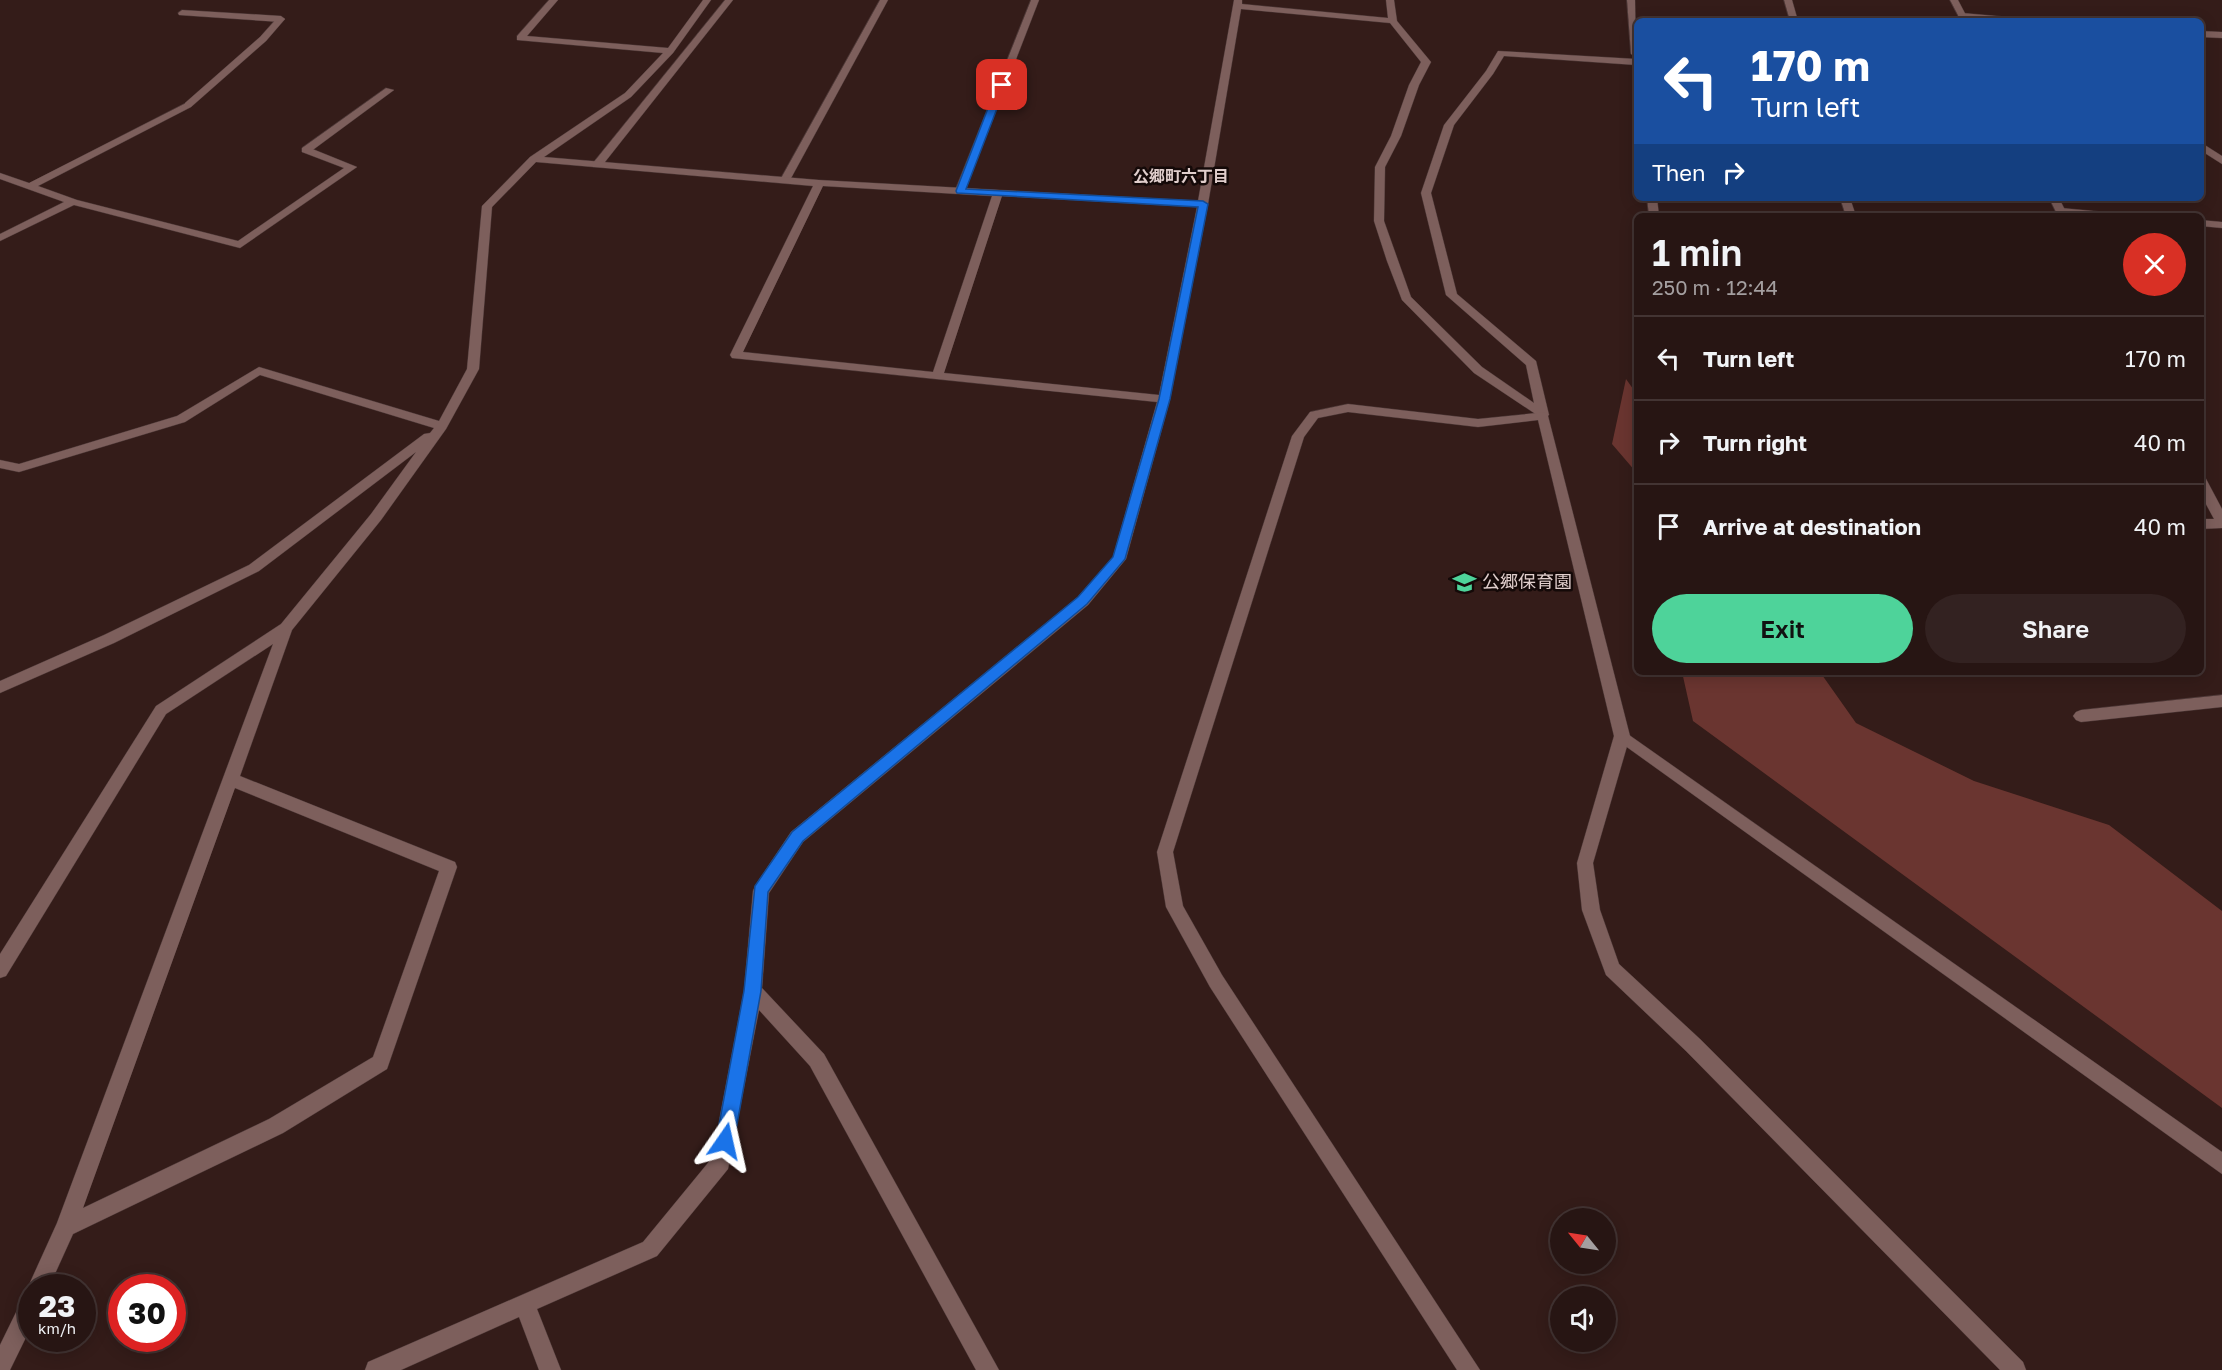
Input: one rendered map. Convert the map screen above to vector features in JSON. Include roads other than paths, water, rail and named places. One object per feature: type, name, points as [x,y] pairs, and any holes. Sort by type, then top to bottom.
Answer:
[{"type":"street","points":[[554,0],[520,38],[669,51]]},
{"type":"street","points":[[0,970],[161,710],[286,628],[376,517],[442,426],[473,369],[487,206],[534,159],[628,95],[669,51],[707,0]]},
{"type":"street","points":[[597,165],[729,0]]},
{"type":"street","points":[[785,180],[884,0]]},
{"type":"street","points":[[960,191],[1035,0]]},
{"type":"street","points":[[1390,0],[1393,21],[1426,62],[1414,85],[1396,136],[1380,167],[1379,221],[1406,298],[1478,370],[1543,415]]},
{"type":"street","points":[[1631,0],[1634,32]]},
{"type":"street","points":[[1788,0],[1793,18]]},
{"type":"street","points":[[1954,0],[1963,18]]},
{"type":"street","points":[[376,1370],[650,1249],[721,1162],[753,991],[761,891],[797,837],[1083,601],[1119,559],[1164,399],[1203,204],[1238,3],[1393,21]]},
{"type":"street","points":[[31,186],[188,105],[263,39],[282,19],[182,13]]},
{"type":"street","points":[[2204,34],[2222,35]]},
{"type":"street","points":[[1634,62],[1502,53],[1449,125],[1426,193],[1452,296],[1532,364],[1622,736],[1585,863],[1591,910],[1612,969],[1693,1045],[2015,1370]]},
{"type":"street","points":[[0,176],[73,201],[240,245],[352,167],[306,150],[389,90]]},
{"type":"street","points":[[2204,148],[2222,161]]},
{"type":"street","points":[[534,159],[819,183],[1203,204]]},
{"type":"street","points":[[819,183],[736,355],[1164,399]]},
{"type":"street","points":[[937,377],[998,193]]},
{"type":"street","points":[[0,238],[73,201]]},
{"type":"street","points":[[2204,223],[2222,225]]},
{"type":"street","points":[[0,464],[19,468],[181,419],[259,372],[442,426]]},
{"type":"street","points":[[1469,1370],[1216,981],[1175,907],[1165,852],[1298,436],[1314,415],[1348,408],[1478,423],[1543,415]]},
{"type":"street","points":[[0,687],[109,639],[254,568],[442,426]]},
{"type":"street","points":[[2204,488],[2222,522],[2204,524]]},
{"type":"street","points":[[44,1274],[66,1227],[286,628]]},
{"type":"street","points":[[2081,716],[2222,700]]},
{"type":"street","points":[[1622,736],[2222,1164]]},
{"type":"street","points":[[66,1227],[276,1126],[380,1063],[449,867],[231,779]]},
{"type":"street","points":[[753,991],[817,1060],[988,1370]]},
{"type":"street","points":[[525,1305],[550,1370]]},
{"type":"street","points":[[0,1368],[18,1330]]},
{"type":"place","name":"公郷保育園","points":[[1464,582]]},
{"type":"district","name":"公郷町六丁目","points":[[1181,176]]}]
